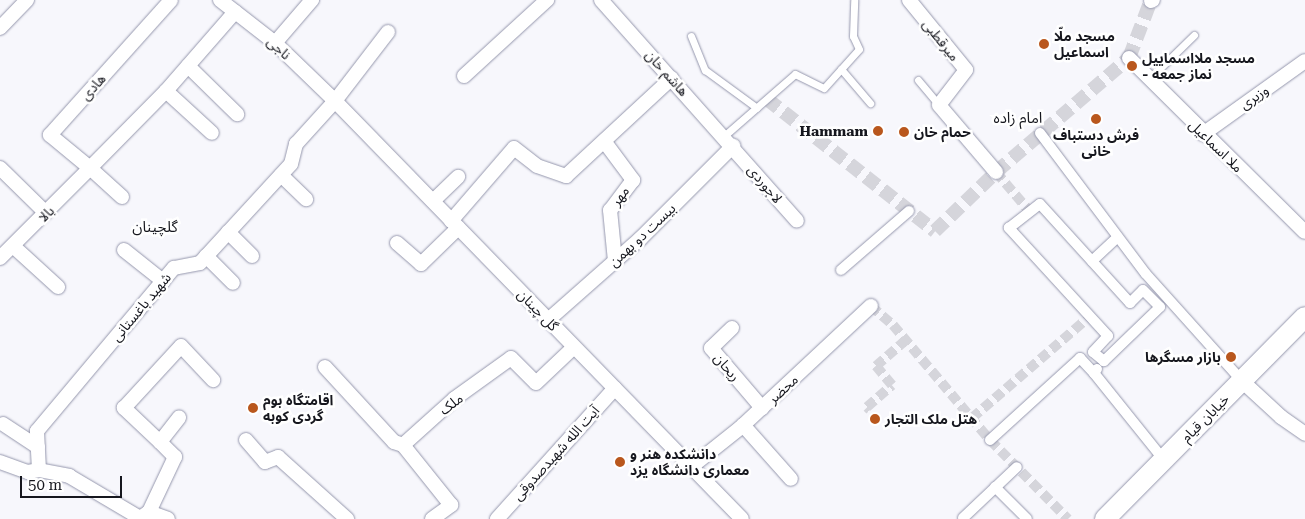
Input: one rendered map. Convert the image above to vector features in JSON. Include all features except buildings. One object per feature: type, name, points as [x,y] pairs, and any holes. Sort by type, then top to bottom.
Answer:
[{"type":"main road","name":"خیابان قیام","points":[[1106,519],[1305,317]]},
{"type":"street","points":[[0,28],[27,0]]},
{"type":"street","name":"هادی","points":[[90,168],[50,135],[171,0]]},
{"type":"street","name":"ناجی","points":[[220,0],[275,43],[335,101]]},
{"type":"street","points":[[275,43],[312,0]]},
{"type":"street","points":[[464,76],[548,0]]},
{"type":"street","name":"هاشم خان","points":[[601,0],[729,142]]},
{"type":"street","name":"میرقطبی","points":[[909,0],[966,70],[939,105]]},
{"type":"street","name":"بالا","points":[[0,258],[166,91],[235,12]]},
{"type":"street","name":"شهید باغستانی","points":[[39,470],[37,431],[174,268],[200,262],[281,175],[290,164],[296,144],[335,101],[388,32]]},
{"type":"street","name":"ملا اسماعیل","points":[[1129,58],[1202,134],[1305,232]]},
{"type":"street","name":"وزیری","points":[[1202,134],[1305,61]]},
{"type":"street","points":[[188,66],[238,114]]},
{"type":"street","points":[[398,243],[421,264],[455,224],[514,148],[537,166],[566,176],[672,78]]},
{"type":"street","points":[[166,91],[212,133]]},
{"type":"street","name":"گل چینان","points":[[335,101],[742,519]]},
{"type":"street","points":[[939,105],[996,172]]},
{"type":"street","points":[[1040,133],[1118,237],[1166,297],[1242,380],[1281,417],[1305,434]]},
{"type":"street","name":"مهر","points":[[604,141],[632,180],[610,210],[615,261]]},
{"type":"street","name":"لاجوردی","points":[[729,142],[797,221]]},
{"type":"street","name":"بیست دو بهمن","points":[[548,320],[615,261],[729,142]]},
{"type":"street","points":[[0,168],[46,213]]},
{"type":"street","points":[[90,168],[122,197]]},
{"type":"street","points":[[281,175],[306,199]]},
{"type":"street","points":[[433,202],[458,177]]},
{"type":"street","points":[[1094,373],[1160,307],[1143,290],[1130,303],[1040,204],[1009,228],[1108,336],[1093,352],[1104,361]]},
{"type":"street","points":[[841,270],[909,211]]},
{"type":"street","points":[[228,232],[252,256]]},
{"type":"street","points":[[1092,261],[1118,237]]},
{"type":"street","points":[[13,246],[58,287]]},
{"type":"street","points":[[124,250],[163,281]]},
{"type":"street","points":[[206,256],[232,283]]},
{"type":"street","points":[[1157,304],[1166,297]]},
{"type":"street","name":"محضر","points":[[691,467],[743,425],[871,306]]},
{"type":"street","name":"ریحان","points":[[732,328],[711,348],[762,408]]},
{"type":"street","points":[[0,462],[28,472],[39,470],[69,476],[140,518],[149,512],[174,457],[124,408],[181,346],[213,380]]},
{"type":"street","name":"ملک","points":[[403,445],[454,399],[511,358],[536,383],[574,347]]},
{"type":"street","points":[[990,440],[1080,358],[1164,460]]},
{"type":"street","points":[[325,367],[394,442],[403,445],[451,505],[432,519]]},
{"type":"street","name":"آیت الله شهیدصدوقی","points":[[497,519],[615,388]]},
{"type":"street","points":[[160,442],[179,418]]},
{"type":"street","points":[[3,424],[38,447]]},
{"type":"street","points":[[743,425],[791,479]]},
{"type":"street","points":[[246,440],[264,462],[278,457],[347,519]]},
{"type":"street","points":[[963,518],[1017,467]]},
{"type":"street","points":[[995,487],[1026,519]]},
{"type":"street","points":[[149,512],[168,519]]},
{"type":"lane","points":[[729,142],[757,108],[796,74],[824,88],[859,49],[853,36],[854,0]]},
{"type":"lane","points":[[1149,79],[1194,35]]},
{"type":"lane","points":[[691,36],[706,70],[757,108]]},
{"type":"lane","points":[[841,69],[870,103]]},
{"type":"lane","points":[[918,80],[939,105]]},
{"type":"tunnel","points":[[767,99],[935,231],[996,172],[1129,58],[1151,0]]},
{"type":"tunnel","points":[[996,172],[1030,212]]},
{"type":"tunnel","points":[[871,306],[893,325],[990,440],[1068,519]]},
{"type":"tunnel","points":[[972,418],[1089,317]]},
{"type":"tunnel","points":[[870,410],[867,407],[892,385],[876,366],[906,340]]},
{"type":"place","name":"مسجد ملّا اسماعیل","points":[[1044,44]]},
{"type":"place","name":"مسجد ملااسماییل - نماز جمعه","points":[[1132,66]]},
{"type":"place","name":"فرش دستباف خانی","points":[[1096,119]]},
{"type":"place","name":"Hammam","points":[[878,131]]},
{"type":"place","name":"حمام خان","points":[[904,132]]},
{"type":"place","name":"بازار مسگرها","points":[[1231,357]]},
{"type":"place","name":"اقامتگاه بوم گردی کوبه","points":[[253,408]]},
{"type":"place","name":"هتل ملک التجار","points":[[875,419]]},
{"type":"place","name":"دانشکده هنر و معماری دانشگاه یزد","points":[[620,462]]},
{"type":"district","name":"امام زاده","points":[[1018,119]]},
{"type":"district","name":"گلچینان","points":[[155,228]]}]
